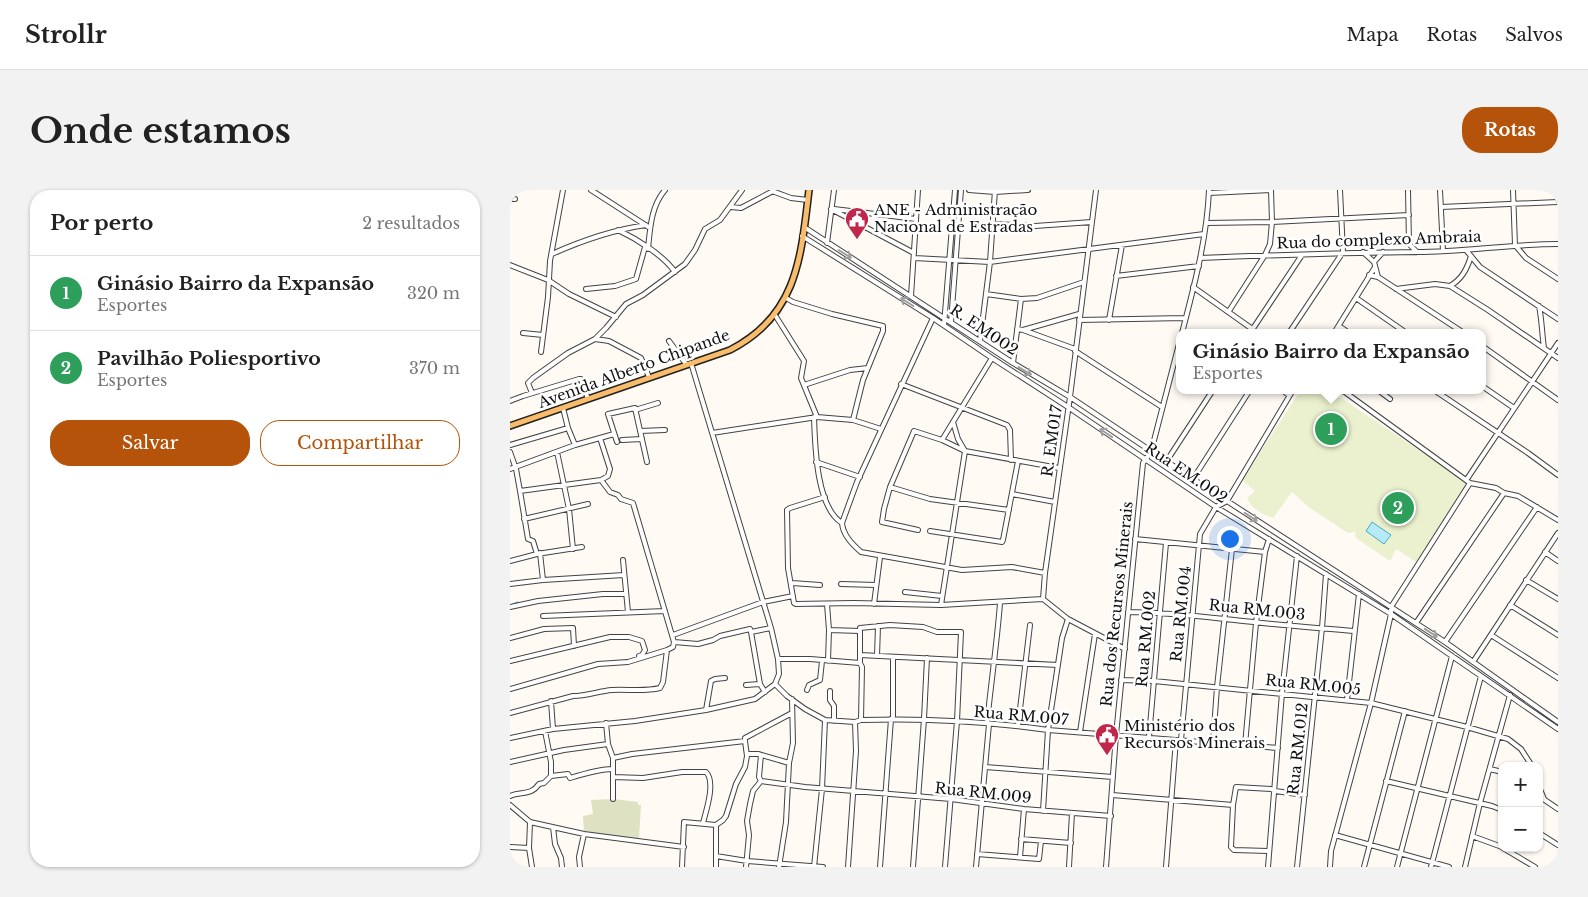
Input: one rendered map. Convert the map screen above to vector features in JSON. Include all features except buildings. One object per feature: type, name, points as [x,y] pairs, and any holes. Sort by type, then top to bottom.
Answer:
[{"type":"main road","name":"Avenida Alberto Chipande","points":[[510,426],[730,350],[754,336],[775,315],[786,298],[796,272],[809,190]]},
{"type":"street","points":[[541,352],[548,297],[548,280],[563,190]]},
{"type":"street","points":[[591,190],[648,227]]},
{"type":"street","points":[[586,289],[614,286],[636,279],[647,248],[648,227],[663,192],[657,190]]},
{"type":"street","points":[[532,393],[528,383],[533,378],[568,353],[595,338],[626,304],[643,295],[685,264],[692,256],[705,229],[720,220],[742,190]]},
{"type":"street","points":[[827,243],[834,190]]},
{"type":"street","points":[[911,296],[918,190]]},
{"type":"street","points":[[944,326],[955,190]]},
{"type":"street","points":[[950,330],[961,190]]},
{"type":"street","points":[[968,190],[1028,190]]},
{"type":"street","name":"R. EM017","points":[[1043,599],[1096,190]]},
{"type":"street","points":[[1183,329],[1199,266],[1209,191],[1271,190],[1272,222],[1270,244],[1265,256],[1229,311]]},
{"type":"street","points":[[1292,329],[1343,252],[1340,190]]},
{"type":"street","points":[[1408,190],[1409,244],[1418,252]]},
{"type":"street","points":[[1440,190],[1442,251]]},
{"type":"street","points":[[1513,190],[1515,245],[1526,258],[1558,279]]},
{"type":"street","points":[[731,207],[742,208],[771,191],[791,198],[808,200]]},
{"type":"street","points":[[980,341],[994,224],[995,191]]},
{"type":"street","points":[[1441,207],[1558,202]]},
{"type":"street","points":[[831,209],[916,219]]},
{"type":"street","points":[[831,209],[914,256],[949,260],[990,262],[1204,234]]},
{"type":"street","points":[[1206,223],[1409,216]]},
{"type":"street","points":[[994,224],[1035,226],[1092,222]]},
{"type":"street","points":[[552,254],[582,240],[618,230],[648,227]]},
{"type":"street","name":"R. EM002","points":[[804,227],[1013,363],[1070,397],[1151,452]]},
{"type":"street","points":[[618,230],[637,240],[666,261],[675,272]]},
{"type":"street","name":"Rua EM.002","points":[[802,236],[933,318],[1216,508],[1391,614],[1558,726]]},
{"type":"street","points":[[1270,244],[1275,255]]},
{"type":"street","points":[[1400,251],[1409,244]]},
{"type":"street","name":"Rua do complexo Ambraia","points":[[1200,258],[1343,252],[1418,252],[1558,244]]},
{"type":"street","points":[[1110,320],[1122,245]]},
{"type":"street","points":[[1466,250],[1480,267],[1558,319]]},
{"type":"street","points":[[1363,252],[1374,264],[1378,277]]},
{"type":"street","points":[[1337,329],[1374,264],[1383,252]]},
{"type":"street","points":[[1253,329],[1302,255]]},
{"type":"street","points":[[1450,286],[1457,283],[1463,275],[1470,256]]},
{"type":"street","points":[[510,266],[548,280],[569,294],[616,317]]},
{"type":"street","points":[[1116,276],[1199,266]]},
{"type":"street","points":[[1369,275],[1378,277],[1458,329]]},
{"type":"street","points":[[986,294],[1021,299],[1037,298],[1084,282]]},
{"type":"street","points":[[1396,289],[1436,284],[1450,286],[1558,358]]},
{"type":"street","points":[[1193,287],[1229,311],[1250,329]]},
{"type":"street","points":[[786,298],[832,314],[883,326],[883,331],[863,380],[853,420]]},
{"type":"street","points":[[1356,298],[1401,329]]},
{"type":"street","points":[[1013,363],[1021,299]]},
{"type":"street","points":[[1539,306],[1543,324],[1544,348]]},
{"type":"street","points":[[1023,330],[1079,314]]},
{"type":"street","points":[[775,315],[784,333],[804,361],[801,378],[815,417],[816,462],[830,512],[835,519],[842,523]]},
{"type":"street","points":[[933,318],[880,429],[842,523],[843,530],[852,544],[861,552],[880,557],[962,570],[1012,567],[1045,573]]},
{"type":"street","points":[[1079,320],[1186,318]]},
{"type":"street","points":[[1339,326],[1343,329]]},
{"type":"street","points":[[1017,329],[1075,350],[1162,407]]},
{"type":"street","points":[[523,333],[543,335]]},
{"type":"street","points":[[595,338],[609,342],[641,358],[649,377]]},
{"type":"street","points":[[510,738],[553,729],[706,710],[755,699],[775,684],[779,670],[771,628],[712,433],[688,363],[669,341]]},
{"type":"street","points":[[1467,479],[1558,343]]},
{"type":"street","points":[[1486,349],[1558,400]]},
{"type":"street","points":[[1145,462],[1151,452],[1176,355]]},
{"type":"street","points":[[942,440],[992,358]]},
{"type":"street","points":[[804,385],[850,370],[868,368]]},
{"type":"street","points":[[510,401],[579,379],[581,379],[588,399]]},
{"type":"street","points":[[901,384],[1007,425],[1010,430],[1011,460]]},
{"type":"street","points":[[1486,389],[1514,408]]},
{"type":"street","points":[[1166,462],[1210,394]]},
{"type":"street","points":[[1193,480],[1247,394]]},
{"type":"street","points":[[1348,394],[1470,483],[1496,488],[1504,494],[1518,496],[1558,520]]},
{"type":"street","points":[[1383,394],[1390,399]]},
{"type":"street","points":[[1440,394],[1558,475]]},
{"type":"street","points":[[1227,501],[1289,395]]},
{"type":"street","points":[[617,442],[608,414],[635,408],[635,410],[658,403]]},
{"type":"street","points":[[563,408],[575,445]]},
{"type":"street","points":[[635,410],[647,462]]},
{"type":"street","points":[[712,433],[815,417],[853,420],[880,429]]},
{"type":"street","points":[[941,605],[965,451],[958,439],[953,422]]},
{"type":"street","points":[[510,445],[568,428]]},
{"type":"street","points":[[640,430],[665,430]]},
{"type":"street","points":[[918,530],[882,522],[890,487],[914,431],[942,440],[965,451],[1059,468]]},
{"type":"street","points":[[510,469],[575,445],[614,434]]},
{"type":"street","points":[[520,490],[601,480],[608,476],[610,469],[600,438]]},
{"type":"street","points":[[622,440],[642,439]]},
{"type":"street","points":[[510,452],[520,490],[528,539],[534,541],[539,554],[544,580]]},
{"type":"street","points":[[558,452],[569,509],[573,549]]},
{"type":"street","name":"Rua EM.002","points":[[1151,452],[1445,642],[1558,726]]},
{"type":"street","points":[[816,462],[860,477]]},
{"type":"street","points":[[930,532],[1002,542],[1018,462]]},
{"type":"street","name":"Rua dos Recursos Minerais","points":[[1106,867],[1121,680],[1135,539],[1145,462]]},
{"type":"street","points":[[510,688],[598,664],[633,661],[673,647],[674,642],[634,506],[632,503],[621,500],[618,495],[610,492],[601,480]]},
{"type":"street","points":[[1330,867],[1331,851],[1371,703],[1391,607],[1470,483]]},
{"type":"street","points":[[890,487],[930,499],[1009,510]]},
{"type":"street","points":[[1012,494],[1055,502]]},
{"type":"street","points":[[1416,624],[1504,494]]},
{"type":"street","points":[[825,497],[787,510],[788,568],[794,603],[941,605],[1043,599],[1068,619],[1125,650]]},
{"type":"street","name":"Rua RM.004","points":[[1166,867],[1200,534],[1216,508],[1227,501]]},
{"type":"street","points":[[524,519],[588,504]]},
{"type":"street","points":[[1445,642],[1537,507]]},
{"type":"street","points":[[1473,662],[1558,533]]},
{"type":"street","points":[[1135,539],[1265,552]]},
{"type":"street","points":[[1245,745],[1256,622],[1265,552],[1269,539]]},
{"type":"street","name":"Rua RM.002","points":[[1149,737],[1166,543]]},
{"type":"street","points":[[510,561],[582,547]]},
{"type":"street","points":[[1213,743],[1217,687],[1232,550]]},
{"type":"street","points":[[1545,552],[1558,560]]},
{"type":"street","points":[[1268,867],[1282,694],[1297,556]]},
{"type":"street","points":[[874,604],[880,557]]},
{"type":"street","points":[[623,560],[628,612]]},
{"type":"street","name":"Rua RM.012","points":[[1297,867],[1326,574]]},
{"type":"street","points":[[510,584],[624,575]]},
{"type":"street","points":[[1526,580],[1558,600]]},
{"type":"street","points":[[792,583],[820,585]]},
{"type":"street","points":[[841,584],[876,585]]},
{"type":"street","points":[[905,592],[942,596]]},
{"type":"street","points":[[510,607],[538,601],[625,594]]},
{"type":"street","points":[[1347,700],[1359,594]]},
{"type":"street","points":[[672,635],[763,602],[793,596]]},
{"type":"street","points":[[976,867],[993,662],[998,636],[1000,602]]},
{"type":"street","points":[[827,604],[828,661]]},
{"type":"street","points":[[1510,604],[1558,635]]},
{"type":"street","points":[[543,616],[665,611]]},
{"type":"street","name":"Rua RM.003","points":[[1128,612],[1160,612],[1354,631]]},
{"type":"street","points":[[1043,811],[1048,730],[1062,638],[1068,619]]},
{"type":"street","points":[[1018,726],[1030,625]]},
{"type":"street","points":[[877,656],[878,626]]},
{"type":"street","points":[[861,720],[862,667],[860,663],[860,628],[878,626],[922,627],[937,632],[962,632],[945,867]]},
{"type":"street","points":[[510,638],[544,629],[572,628],[574,646]]},
{"type":"street","points":[[674,642],[698,644],[720,636],[750,629],[751,632],[771,628]]},
{"type":"street","points":[[828,630],[860,631]]},
{"type":"street","points":[[751,632],[760,684],[765,692]]},
{"type":"street","points":[[1080,732],[1095,634]]},
{"type":"street","points":[[1491,635],[1558,678]]},
{"type":"street","points":[[510,662],[610,637],[635,638],[642,641],[645,650],[642,655],[633,661]]},
{"type":"street","points":[[510,714],[568,697],[581,697],[609,690],[660,688],[663,682],[668,650]]},
{"type":"street","points":[[860,655],[1058,666]]},
{"type":"street","points":[[1397,867],[1452,656]]},
{"type":"street","points":[[880,867],[892,719],[893,657]]},
{"type":"street","points":[[913,867],[927,658]]},
{"type":"street","points":[[778,659],[860,663]]},
{"type":"street","points":[[808,690],[809,685],[820,680],[822,661]]},
{"type":"street","points":[[1432,865],[1481,676]]},
{"type":"street","points":[[706,710],[711,682],[715,679],[725,678]]},
{"type":"street","name":"Rua RM.005","points":[[1121,680],[1154,681],[1371,703],[1498,736],[1521,749],[1529,762]]},
{"type":"street","points":[[746,684],[760,684]]},
{"type":"street","name":"Rua RM.007","points":[[775,684],[792,699],[825,720],[855,722],[861,720],[924,718],[1278,748]]},
{"type":"street","points":[[830,691],[830,700],[834,706],[834,721]]},
{"type":"street","points":[[1465,867],[1480,803],[1510,695]]},
{"type":"street","points":[[779,865],[786,822],[788,764],[793,743],[792,699]]},
{"type":"street","points":[[551,702],[553,729]]},
{"type":"street","points":[[1364,867],[1405,711]]},
{"type":"street","points":[[682,867],[684,822],[716,825],[723,820],[736,784],[745,767],[747,754],[745,738],[792,713]]},
{"type":"street","points":[[812,867],[822,789],[825,720]]},
{"type":"street","points":[[848,867],[856,751],[855,722]]},
{"type":"street","points":[[606,723],[608,744],[613,758],[613,798]]},
{"type":"street","points":[[545,731],[552,776]]},
{"type":"street","points":[[613,758],[632,754],[745,741]]},
{"type":"street","points":[[510,762],[549,753],[608,744]]},
{"type":"street","points":[[747,754],[761,755],[788,764]]},
{"type":"street","points":[[746,867],[749,835],[747,821],[753,791],[761,781],[759,777],[761,755]]},
{"type":"street","points":[[985,767],[1114,777]]},
{"type":"street","points":[[510,796],[535,790],[539,784],[544,783],[552,776],[568,774],[570,778],[584,773],[591,774],[598,770],[613,768]]},
{"type":"street","points":[[1490,769],[1498,771]]},
{"type":"street","points":[[613,778],[643,778],[682,772],[706,772],[710,779],[710,796],[703,823]]},
{"type":"street","name":"Rua RM.009","points":[[761,781],[822,789],[951,799],[1024,809],[1111,816]]},
{"type":"street","points":[[1386,781],[1449,795],[1498,809]]},
{"type":"street","points":[[1268,851],[1234,850],[1231,847],[1236,787],[1263,788],[1305,795]]},
{"type":"street","points":[[1112,795],[1233,805]]},
{"type":"street","points":[[1544,800],[1558,808]]},
{"type":"street","points":[[510,805],[526,821],[553,828],[684,847]]},
{"type":"street","points":[[1020,858],[1024,809]]},
{"type":"street","points":[[1070,867],[1072,814]]},
{"type":"street","points":[[530,822],[528,848],[532,867]]},
{"type":"street","points":[[716,825],[716,867]]},
{"type":"street","points":[[553,828],[555,844],[561,858],[562,867]]},
{"type":"street","points":[[580,867],[579,857],[584,834]]},
{"type":"street","points":[[1335,835],[1432,865],[1449,867]]},
{"type":"street","points":[[1472,836],[1498,846]]},
{"type":"street","points":[[1543,836],[1558,845]]},
{"type":"street","points":[[1021,839],[1071,843]]},
{"type":"street","points":[[977,854],[1039,859],[1041,841]]},
{"type":"street","points":[[510,847],[528,848]]},
{"type":"street","points":[[1509,852],[1533,866]]},
{"type":"street","points":[[716,856],[779,865],[823,867]]},
{"type":"green space","points":[[1298,394],[1335,394],[1468,483],[1416,562],[1396,549],[1390,561],[1356,538],[1355,532],[1348,533],[1310,508],[1292,492],[1273,518],[1265,515],[1249,502],[1247,498],[1255,491],[1242,480]]},
{"type":"green space","points":[[613,799],[638,802],[638,805],[641,805],[639,839],[584,833],[583,816],[593,814],[591,800]]},
{"type":"water","points":[[1372,522],[1391,535],[1384,544],[1366,531]]},
{"type":"waterway","points":[[606,592],[622,592]]},
{"type":"waterway","points":[[624,595],[626,608]]},
{"type":"waterway","points":[[511,605],[517,602],[521,603]]},
{"type":"waterway","points":[[520,795],[530,793]]},
{"type":"place","name":"ANE - Administração Nacional de Estradas","points":[[857,240]]},
{"type":"place","name":"Ginásio Bairro da Expansão","points":[[1331,429]]},
{"type":"place","name":"Pavilhão Poliesportivo","points":[[1398,508]]},
{"type":"place","name":"Ministério dos Recursos Minerais","points":[[1107,756]]}]
